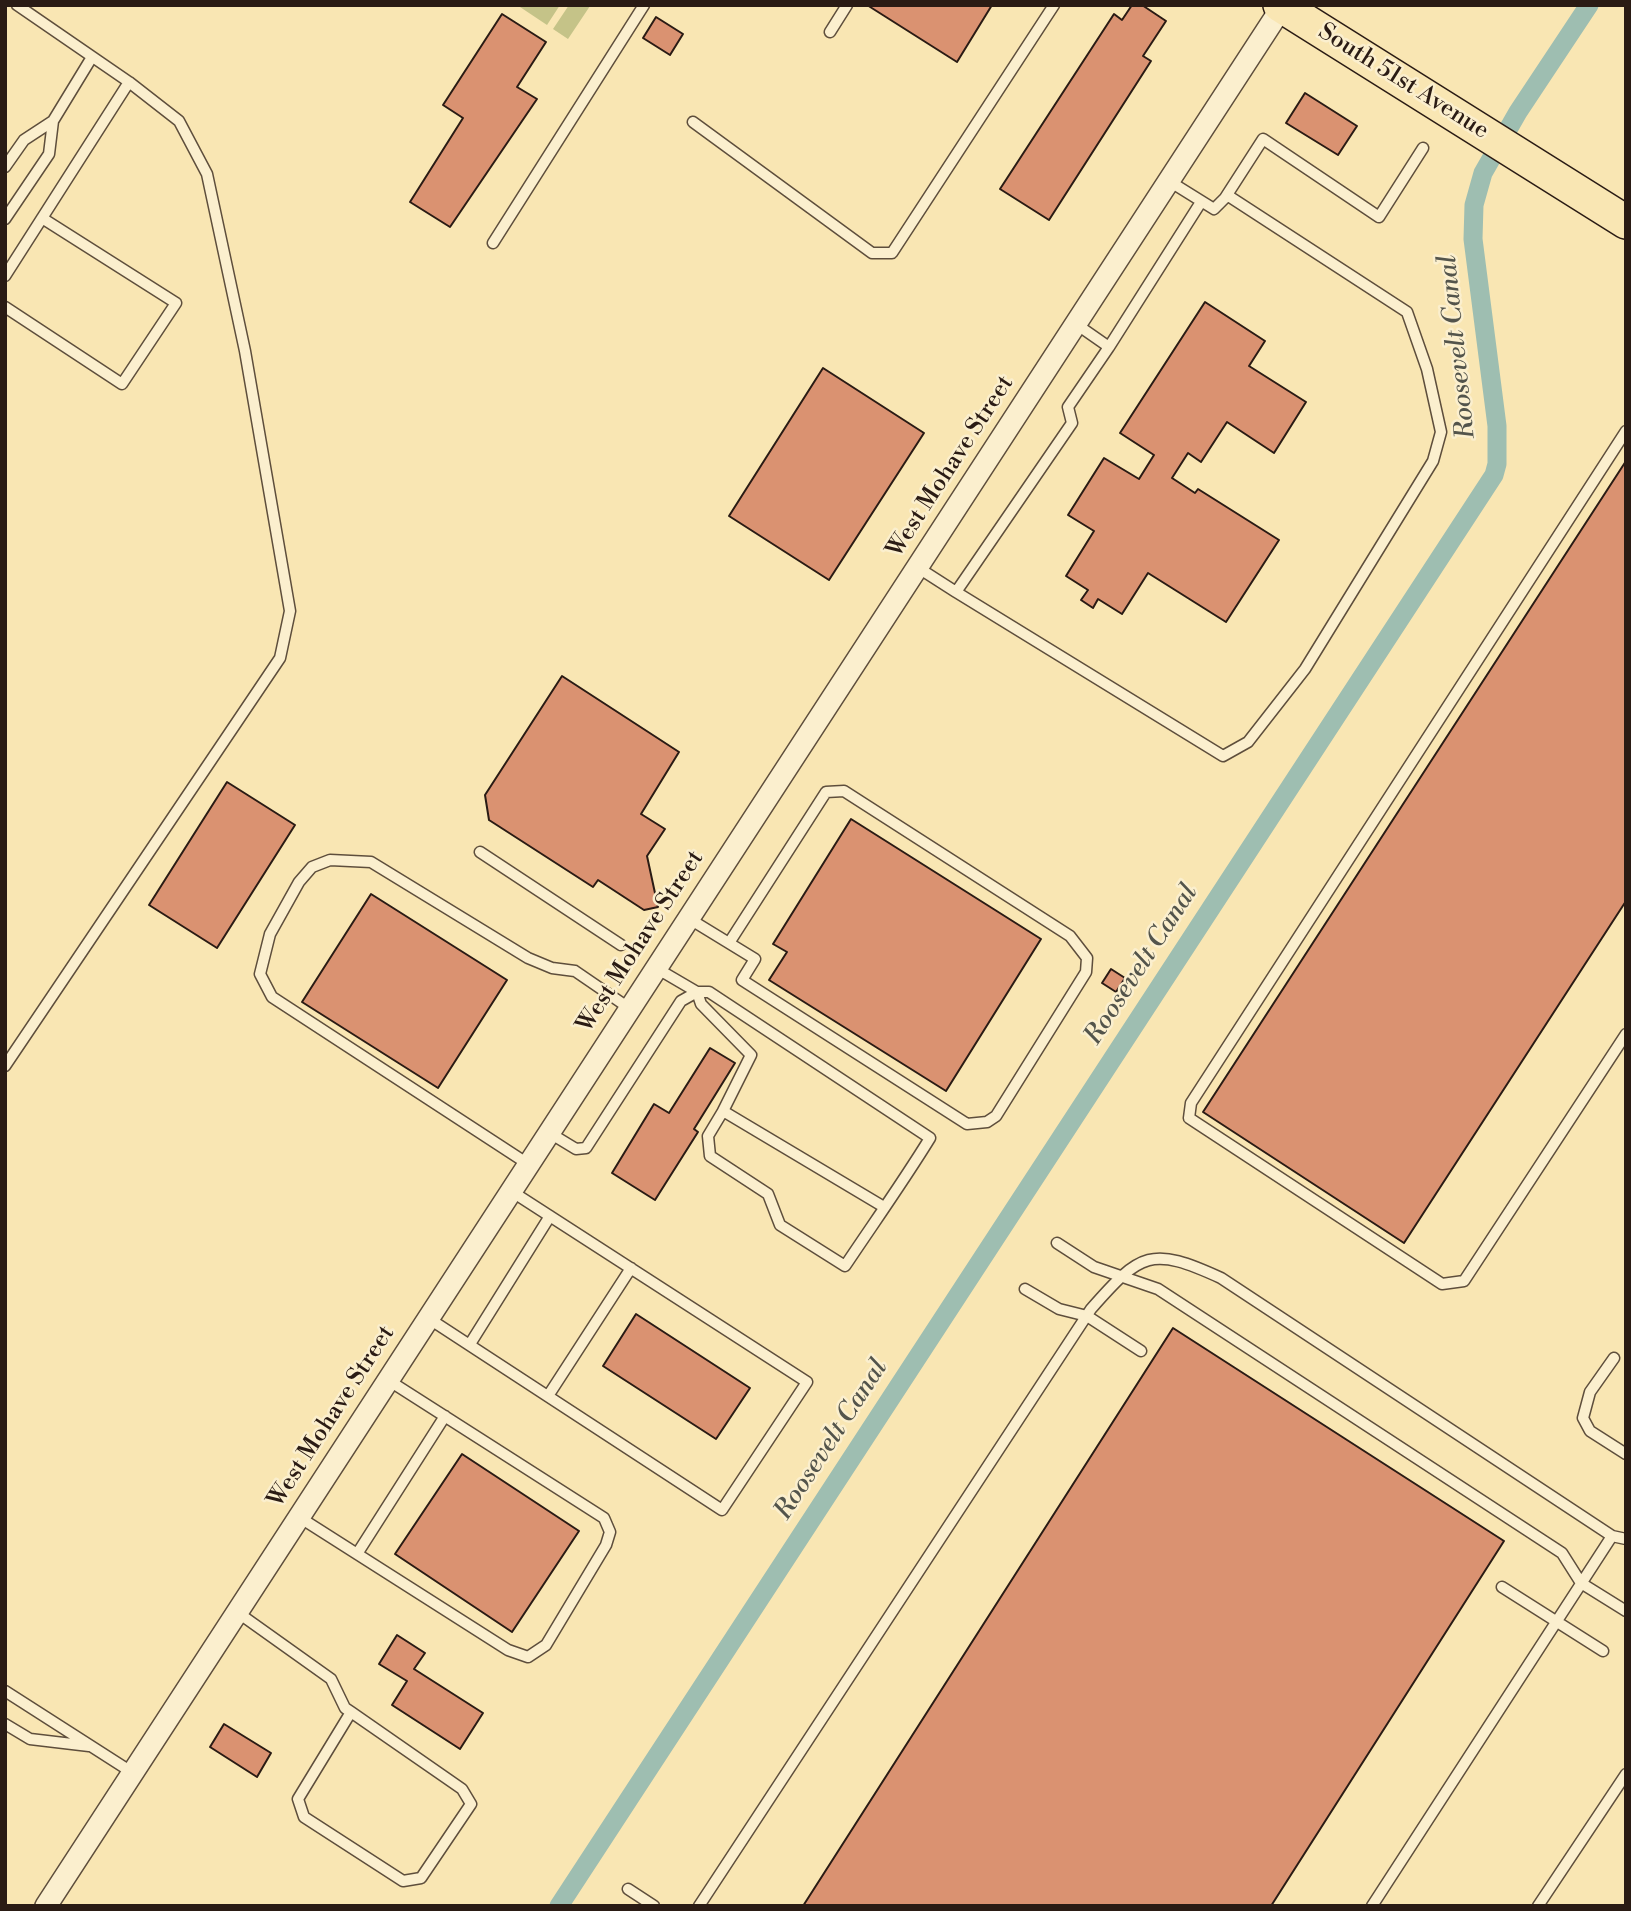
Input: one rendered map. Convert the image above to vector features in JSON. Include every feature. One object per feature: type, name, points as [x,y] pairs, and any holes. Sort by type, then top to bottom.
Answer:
[{"type":"main road","name":"South 51st Avenue","points":[[1281,6],[1626,222]]},
{"type":"street","name":"West Mohave Street","points":[[46,1906],[1281,6]]},
{"type":"lane","points":[[5,1066],[280,658],[290,611],[245,351],[207,174],[179,121],[129,82],[17,5]]},
{"type":"lane","points":[[493,243],[644,5]]},
{"type":"lane","points":[[830,32],[847,5]]},
{"type":"lane","points":[[693,122],[872,253],[892,253],[1054,5]]},
{"type":"lane","points":[[5,219],[49,154],[53,121],[92,57]]},
{"type":"lane","points":[[5,276],[129,82]]},
{"type":"lane","points":[[5,167],[24,140],[53,121]]},
{"type":"lane","points":[[1169,181],[1214,209],[1227,195],[1263,139],[1379,217],[1423,148]]},
{"type":"lane","points":[[917,567],[1223,756],[1248,742],[1305,669],[1433,461],[1441,432],[1427,369],[1407,312],[1227,195]]},
{"type":"lane","points":[[956,592],[1072,423],[1068,407],[1201,202]]},
{"type":"lane","points":[[5,307],[122,384],[176,303],[42,218]]},
{"type":"lane","points":[[1076,324],[1109,347]]},
{"type":"lane","points":[[1626,430],[1191,1103],[1189,1118],[1442,1284],[1464,1281],[1626,1034]]},
{"type":"lane","points":[[688,918],[755,959],[742,980],[967,1124],[987,1122],[996,1116],[1086,971],[1087,958],[1070,936],[844,791],[837,790],[826,792],[729,943]]},
{"type":"lane","points":[[480,852],[621,945]]},
{"type":"lane","points":[[528,1164],[272,998],[260,974],[262,954],[299,882],[312,867],[330,860],[371,862],[528,958],[552,968],[575,971],[629,1008]]},
{"type":"lane","points":[[548,1132],[576,1149],[586,1148],[681,1001],[697,992],[709,992],[930,1138],[845,1266],[780,1225],[768,1194],[710,1156],[708,1136],[751,1055],[701,1004],[697,992],[656,968]]},
{"type":"lane","points":[[723,1111],[884,1208]]},
{"type":"lane","points":[[428,1318],[722,1510],[807,1382],[511,1191]]},
{"type":"lane","points":[[470,1345],[550,1216]]},
{"type":"lane","points":[[1057,1244],[1094,1267],[1158,1289],[1562,1553],[1581,1583],[1626,1611]]},
{"type":"lane","points":[[699,1906],[1087,1316],[1121,1276],[1151,1257],[1184,1261],[1222,1278],[1612,1536],[1626,1539]]},
{"type":"lane","points":[[548,1396],[631,1268]]},
{"type":"lane","points":[[1025,1289],[1059,1309],[1087,1316],[1141,1351]]},
{"type":"lane","points":[[1614,1358],[1590,1392],[1583,1418],[1590,1431],[1626,1454]]},
{"type":"lane","points":[[299,1517],[508,1650],[528,1657],[546,1645],[606,1545],[610,1532],[604,1518],[388,1380]]},
{"type":"lane","points":[[357,1554],[445,1416]]},
{"type":"lane","points":[[1372,1906],[1612,1536]]},
{"type":"lane","points":[[1502,1587],[1603,1651]]},
{"type":"lane","points":[[237,1612],[331,1679],[345,1708],[351,1712],[462,1789],[471,1804],[421,1878],[403,1881],[304,1817],[298,1799],[351,1712]]},
{"type":"lane","points":[[5,1691],[132,1773]]},
{"type":"lane","points":[[5,1724],[30,1740],[93,1746]]},
{"type":"lane","points":[[1538,1906],[1626,1774]]},
{"type":"lane","points":[[628,1889],[654,1906]]},
{"type":"shaded area","points":[[517,5],[560,5],[547,25]]},
{"type":"shaded area","points":[[569,5],[590,6],[568,39],[553,29]]},
{"type":"building","points":[[867,5],[992,5],[957,62]]},
{"type":"building","points":[[1132,5],[1142,5],[1166,21],[1143,56],[1151,61],[1049,220],[1000,189],[1114,14],[1122,20]]},
{"type":"building","points":[[502,14],[546,42],[517,87],[537,99],[450,227],[410,202],[463,118],[443,105]]},
{"type":"building","points":[[656,17],[683,34],[670,55],[643,38]]},
{"type":"building","points":[[1305,93],[1357,126],[1338,155],[1286,123]]},
{"type":"building","points":[[1205,302],[1265,341],[1249,366],[1306,402],[1274,453],[1227,422],[1201,462],[1188,453],[1172,478],[1195,493],[1198,489],[1279,540],[1226,622],[1148,573],[1122,614],[1098,599],[1093,608],[1081,600],[1088,590],[1066,576],[1094,531],[1068,515],[1104,458],[1139,479],[1154,455],[1120,433]]},
{"type":"building","points":[[823,368],[924,433],[829,580],[729,516]]},
{"type":"building","points":[[1626,461],[1626,901],[1404,1243],[1203,1112]]},
{"type":"building","points":[[562,676],[679,752],[641,814],[665,829],[647,856],[658,907],[644,910],[598,880],[593,887],[489,820],[485,795]]},
{"type":"building","points":[[227,782],[295,825],[217,948],[149,905]]},
{"type":"building","points":[[851,819],[1041,939],[946,1091],[769,980],[787,952],[773,944]]},
{"type":"building","points":[[371,894],[507,980],[438,1088],[302,1002]]},
{"type":"building","points":[[1111,969],[1125,978],[1116,992],[1102,983]]},
{"type":"building","points":[[710,1048],[735,1063],[694,1129],[698,1132],[655,1200],[612,1173],[654,1104],[669,1113]]},
{"type":"building","points":[[636,1314],[750,1388],[716,1439],[603,1366]]},
{"type":"building","points":[[1173,1328],[1504,1541],[1271,1906],[803,1906]]},
{"type":"building","points":[[462,1454],[579,1531],[512,1632],[395,1554]]},
{"type":"building","points":[[397,1635],[425,1653],[414,1669],[483,1713],[460,1749],[392,1705],[407,1681],[379,1664]]},
{"type":"building","points":[[224,1724],[271,1753],[257,1777],[210,1747]]},
{"type":"waterway","name":"Roosevelt Canal","points":[[559,1906],[1494,475],[1497,464],[1497,426],[1473,239],[1474,205],[1483,173],[1518,112],[1589,5]]}]
